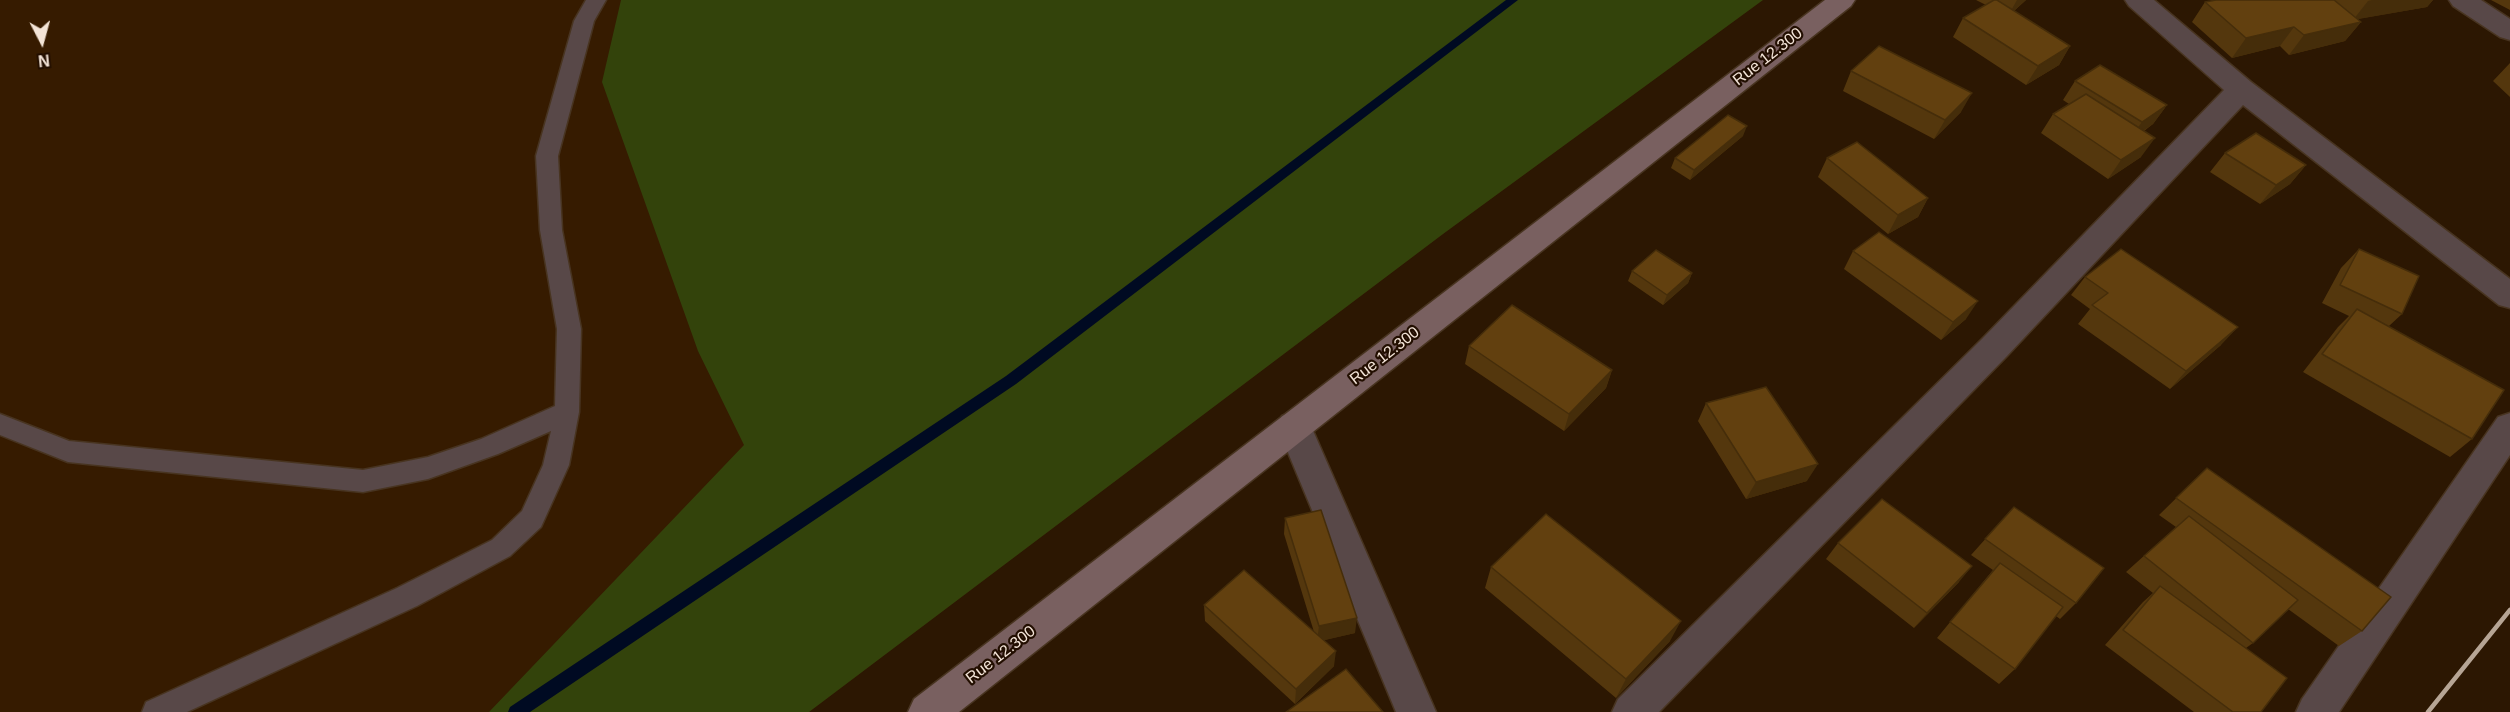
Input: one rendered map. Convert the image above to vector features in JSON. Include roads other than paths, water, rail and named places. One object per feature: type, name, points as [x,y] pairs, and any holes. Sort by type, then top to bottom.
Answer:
[{"type":"street","name":"Rue 12.300","points":[[928,712],[1842,0]]},
{"type":"street","points":[[2138,0],[2241,89],[2510,296]]},
{"type":"street","points":[[2462,0],[2510,31]]},
{"type":"street","points":[[1632,712],[1994,348],[2241,89]]},
{"type":"street","points":[[1294,426],[1416,712]]},
{"type":"street","points":[[2316,712],[2510,427]]},
{"type":"lane","points":[[156,712],[407,597],[501,548],[532,519],[556,465],[567,412],[569,329],[551,230],[548,156],[584,21],[596,0]]},
{"type":"lane","points":[[0,424],[68,452],[363,481],[428,468],[489,447],[567,412]]},
{"type":"waterway","points":[[516,712],[1011,380],[1513,0]]},
{"type":"railway","points":[[2428,712],[2510,610]]}]
